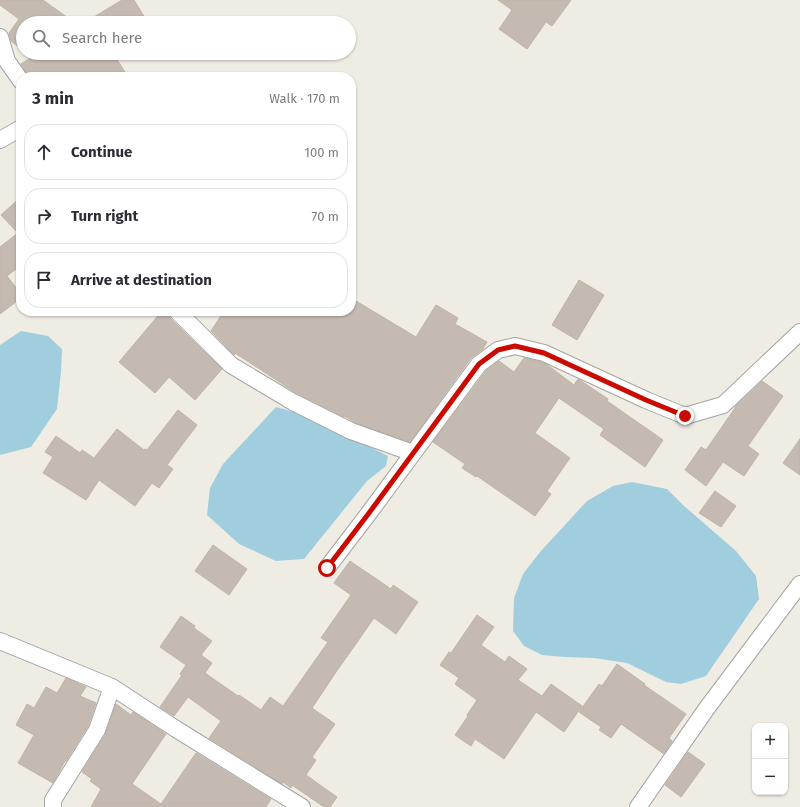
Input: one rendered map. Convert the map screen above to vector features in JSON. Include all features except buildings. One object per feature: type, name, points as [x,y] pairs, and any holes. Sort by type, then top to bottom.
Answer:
[{"type":"street","points":[[0,37],[7,61],[16,74]]},
{"type":"street","points":[[0,140],[16,131]]},
{"type":"street","points":[[182,316],[231,364],[294,402],[351,431],[413,453]]},
{"type":"street","points":[[327,568],[479,364],[498,350],[515,346],[544,353],[646,400],[685,416],[723,405],[800,332]]},
{"type":"street","points":[[638,807],[706,708],[800,584]]},
{"type":"street","points":[[0,641],[112,688],[302,807]]},
{"type":"street","points":[[53,807],[53,800],[97,730],[112,688]]},
{"type":"water","points":[[21,331],[48,336],[62,349],[57,409],[31,447],[0,455],[0,345]]},
{"type":"water","points":[[276,407],[306,415],[388,456],[386,466],[367,481],[304,559],[276,561],[239,544],[207,515],[210,488],[223,464]]},
{"type":"water","points":[[632,482],[667,489],[683,505],[736,551],[756,576],[759,599],[706,676],[681,684],[666,682],[627,663],[594,658],[542,655],[524,646],[513,631],[514,598],[523,574],[540,552],[587,501],[613,486]]},
{"type":"route","points":[[327,568],[479,364],[498,350],[515,346],[544,353],[646,400],[685,416]]}]
